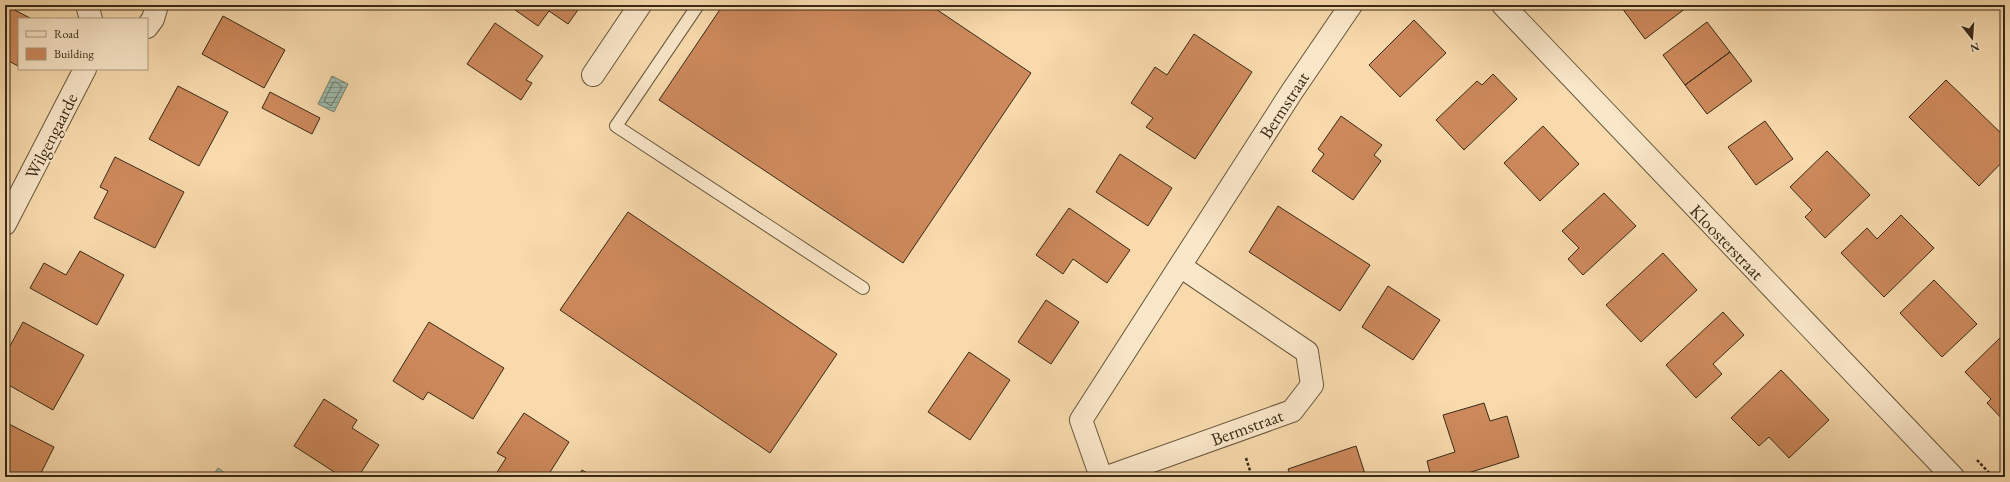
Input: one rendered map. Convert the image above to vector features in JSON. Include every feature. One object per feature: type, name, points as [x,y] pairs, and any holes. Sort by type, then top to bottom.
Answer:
[{"type":"street","points":[[87,5],[92,18]]},
{"type":"street","points":[[148,26],[154,19],[157,5]]},
{"type":"street","points":[[593,75],[640,5]]},
{"type":"street","name":"Bermstraat","points":[[1101,477],[1081,420],[1291,93],[1351,5]]},
{"type":"street","name":"Kloosterstraat","points":[[1504,5],[1953,477]]},
{"type":"street","name":"Wilgengaarde","points":[[5,224],[84,70]]},
{"type":"street","name":"Bermstraat","points":[[1108,477],[1292,411],[1312,386],[1307,352],[1180,266]]},
{"type":"lane","points":[[698,5],[616,126],[863,288]]},
{"type":"water","points":[[332,76],[348,84],[334,112],[318,104]]},
{"type":"water","points":[[218,468],[231,477],[212,477]]},
{"type":"building","points":[[5,5],[30,18],[18,18],[18,66],[5,59]]},
{"type":"building","points":[[508,5],[577,5],[580,7],[568,24],[549,11],[538,26]]},
{"type":"building","points":[[723,5],[930,5],[1031,73],[903,263],[659,100]]},
{"type":"building","points":[[1626,5],[1690,5],[1645,39],[1622,8]]},
{"type":"building","points":[[223,16],[285,50],[264,88],[202,54]]},
{"type":"building","points":[[1414,20],[1446,53],[1400,97],[1369,65]]},
{"type":"building","points":[[1707,22],[1730,52],[1685,85],[1663,55]]},
{"type":"building","points":[[495,23],[543,56],[526,80],[532,83],[521,100],[467,64]]},
{"type":"building","points":[[1194,34],[1252,72],[1195,159],[1146,127],[1153,118],[1131,103],[1155,67],[1167,75]]},
{"type":"building","points":[[1730,52],[1752,81],[1707,114],[1685,85]]},
{"type":"building","points":[[1493,74],[1517,99],[1464,150],[1436,120],[1477,81],[1482,85]]},
{"type":"building","points":[[1946,80],[2005,137],[2005,159],[1979,186],[1909,117]]},
{"type":"building","points":[[178,86],[228,112],[199,166],[149,139]]},
{"type":"building","points":[[270,92],[320,118],[312,134],[262,108]]},
{"type":"building","points":[[1341,116],[1382,145],[1374,155],[1381,161],[1353,200],[1312,171],[1324,154],[1318,149]]},
{"type":"building","points":[[1765,121],[1793,159],[1756,185],[1728,147]]},
{"type":"building","points":[[1543,126],[1579,164],[1540,201],[1504,163]]},
{"type":"building","points":[[1827,151],[1870,195],[1825,238],[1805,217],[1812,210],[1790,187]]},
{"type":"building","points":[[1120,154],[1172,188],[1148,226],[1096,192]]},
{"type":"building","points":[[115,157],[184,192],[155,248],[94,218],[108,191],[100,187]]},
{"type":"building","points":[[1604,193],[1636,226],[1583,275],[1568,259],[1579,248],[1562,231]]},
{"type":"building","points":[[1278,206],[1370,265],[1340,311],[1249,252]]},
{"type":"building","points":[[1069,208],[1130,250],[1107,283],[1073,259],[1063,274],[1036,255]]},
{"type":"building","points":[[628,212],[837,354],[770,453],[560,310]]},
{"type":"building","points":[[1901,215],[1934,248],[1884,297],[1841,253],[1867,228],[1877,239]]},
{"type":"building","points":[[80,251],[124,275],[97,325],[30,288],[44,263],[66,275]]},
{"type":"building","points":[[1663,253],[1697,290],[1641,342],[1606,305]]},
{"type":"building","points":[[1934,280],[1977,324],[1942,357],[1900,313]]},
{"type":"building","points":[[1388,286],[1440,320],[1413,360],[1362,327]]},
{"type":"building","points":[[1046,300],[1079,322],[1051,364],[1018,342]]},
{"type":"building","points":[[1723,312],[1744,335],[1713,364],[1722,374],[1696,398],[1666,365]]},
{"type":"building","points":[[23,322],[84,355],[53,410],[5,383],[5,355]]},
{"type":"building","points":[[429,322],[504,368],[473,419],[428,392],[423,400],[393,381]]},
{"type":"building","points":[[2002,336],[2005,339],[2005,422],[1987,403],[1991,399],[1965,372]]},
{"type":"building","points":[[969,352],[1010,380],[970,440],[928,412]]},
{"type":"building","points":[[1781,370],[1829,420],[1789,458],[1769,437],[1759,446],[1731,418]]},
{"type":"building","points":[[324,399],[357,420],[352,428],[379,445],[358,477],[342,477],[294,446]]},
{"type":"building","points":[[1484,403],[1490,421],[1507,416],[1519,457],[1465,474],[1466,477],[1431,477],[1427,461],[1455,452],[1443,415]]},
{"type":"building","points":[[524,413],[569,442],[547,477],[494,477],[506,458],[497,453]]},
{"type":"building","points":[[5,422],[54,447],[39,477],[5,477]]},
{"type":"building","points":[[1356,446],[1366,477],[1291,477],[1288,469]]},
{"type":"building","points":[[582,470],[594,477],[578,477]]},
{"type":"building","points":[[978,472],[979,477],[961,477]]},
{"type":"building","points":[[1008,473],[1010,477],[996,477]]}]
